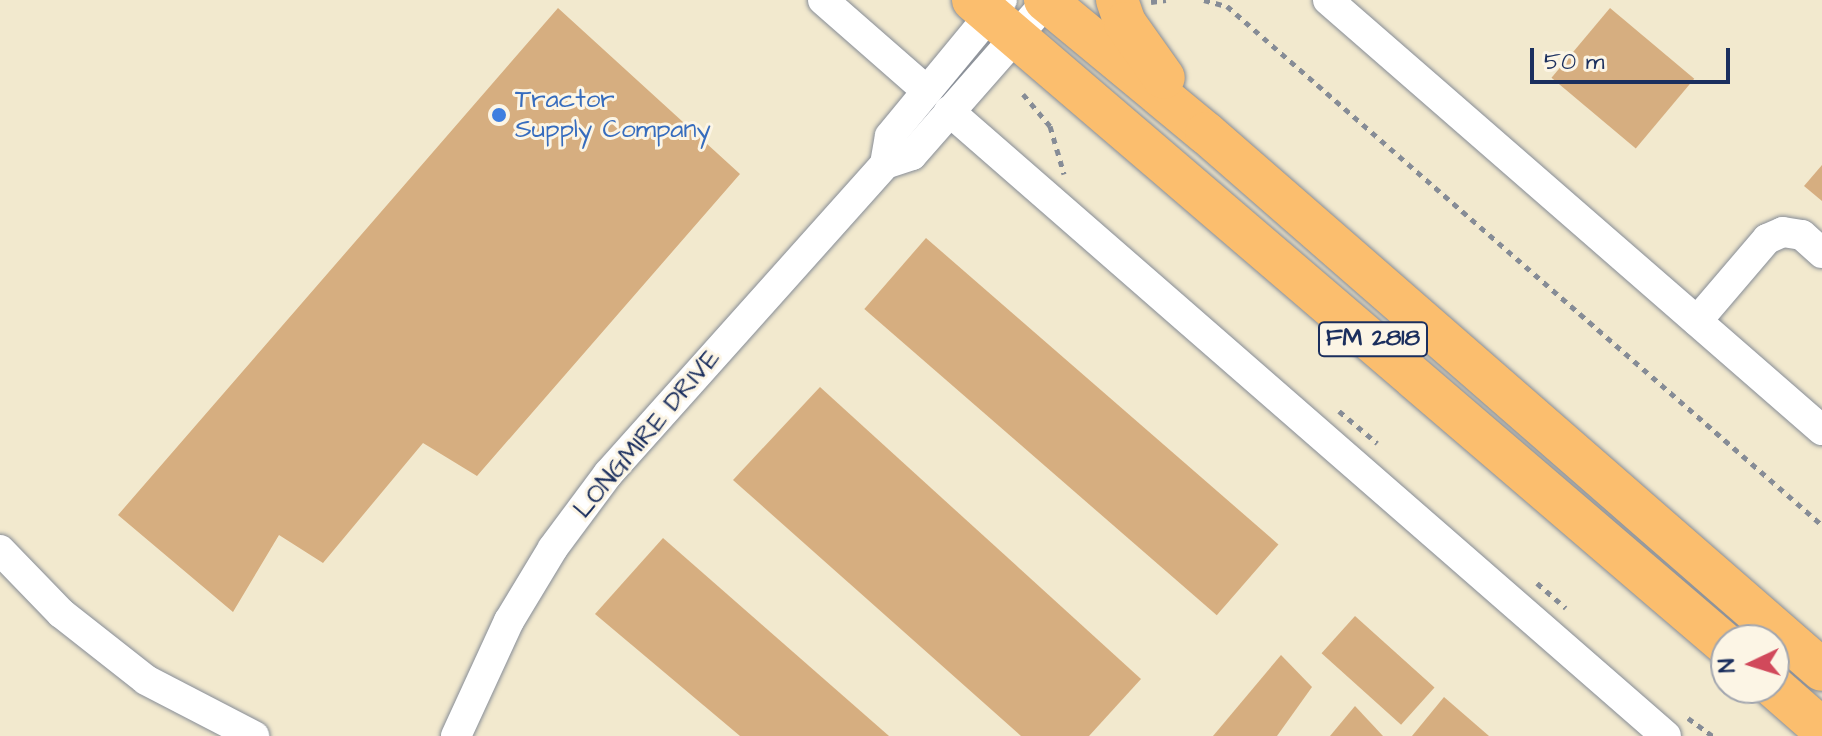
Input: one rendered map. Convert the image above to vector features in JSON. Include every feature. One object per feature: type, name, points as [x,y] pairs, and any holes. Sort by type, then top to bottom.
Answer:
[{"type":"highway","name":"FM 2818","points":[[1046,0],[1206,133],[1822,670]]},
{"type":"highway","points":[[1117,0],[1142,49],[1206,133]]},
{"type":"highway","name":"FM 2818","points":[[996,13],[1710,631]]},
{"type":"highway","points":[[1790,701],[1822,729]]},
{"type":"street","points":[[823,0],[927,91]]},
{"type":"street","name":"LONGMIRE DRIVE","points":[[885,164],[890,136],[996,13],[1046,0]]},
{"type":"street","points":[[1328,0],[1822,430]]},
{"type":"street","name":"LONGMIRE DRIVE","points":[[456,736],[509,621],[608,474],[885,164],[912,155],[949,111],[996,13]]},
{"type":"street","points":[[949,111],[1666,736]]},
{"type":"street","points":[[1697,321],[1767,239],[1783,232],[1802,235],[1822,253]]},
{"type":"street","points":[[0,550],[61,613],[146,680],[254,736]]},
{"type":"path","points":[[1204,0],[1227,6],[1822,525]]},
{"type":"building","points":[[558,8],[740,174],[477,476],[423,443],[323,563],[279,535],[233,612],[118,515]]},
{"type":"building","points":[[1610,8],[1694,79],[1636,148],[1552,78]]},
{"type":"building","points":[[1822,165],[1822,201],[1804,186]]},
{"type":"building","points":[[926,238],[1278,544],[1217,615],[864,309]]},
{"type":"building","points":[[820,387],[1141,679],[1089,736],[1021,736],[733,480]]},
{"type":"building","points":[[663,538],[889,736],[740,736],[595,614]]},
{"type":"building","points":[[1355,616],[1435,688],[1401,725],[1322,653]]},
{"type":"building","points":[[1281,655],[1312,687],[1277,736],[1213,736]]},
{"type":"building","points":[[1444,697],[1489,736],[1412,736]]},
{"type":"building","points":[[1355,706],[1383,736],[1330,736]]},
{"type":"place","name":"Tractor Supply Company","points":[[499,115]]}]
